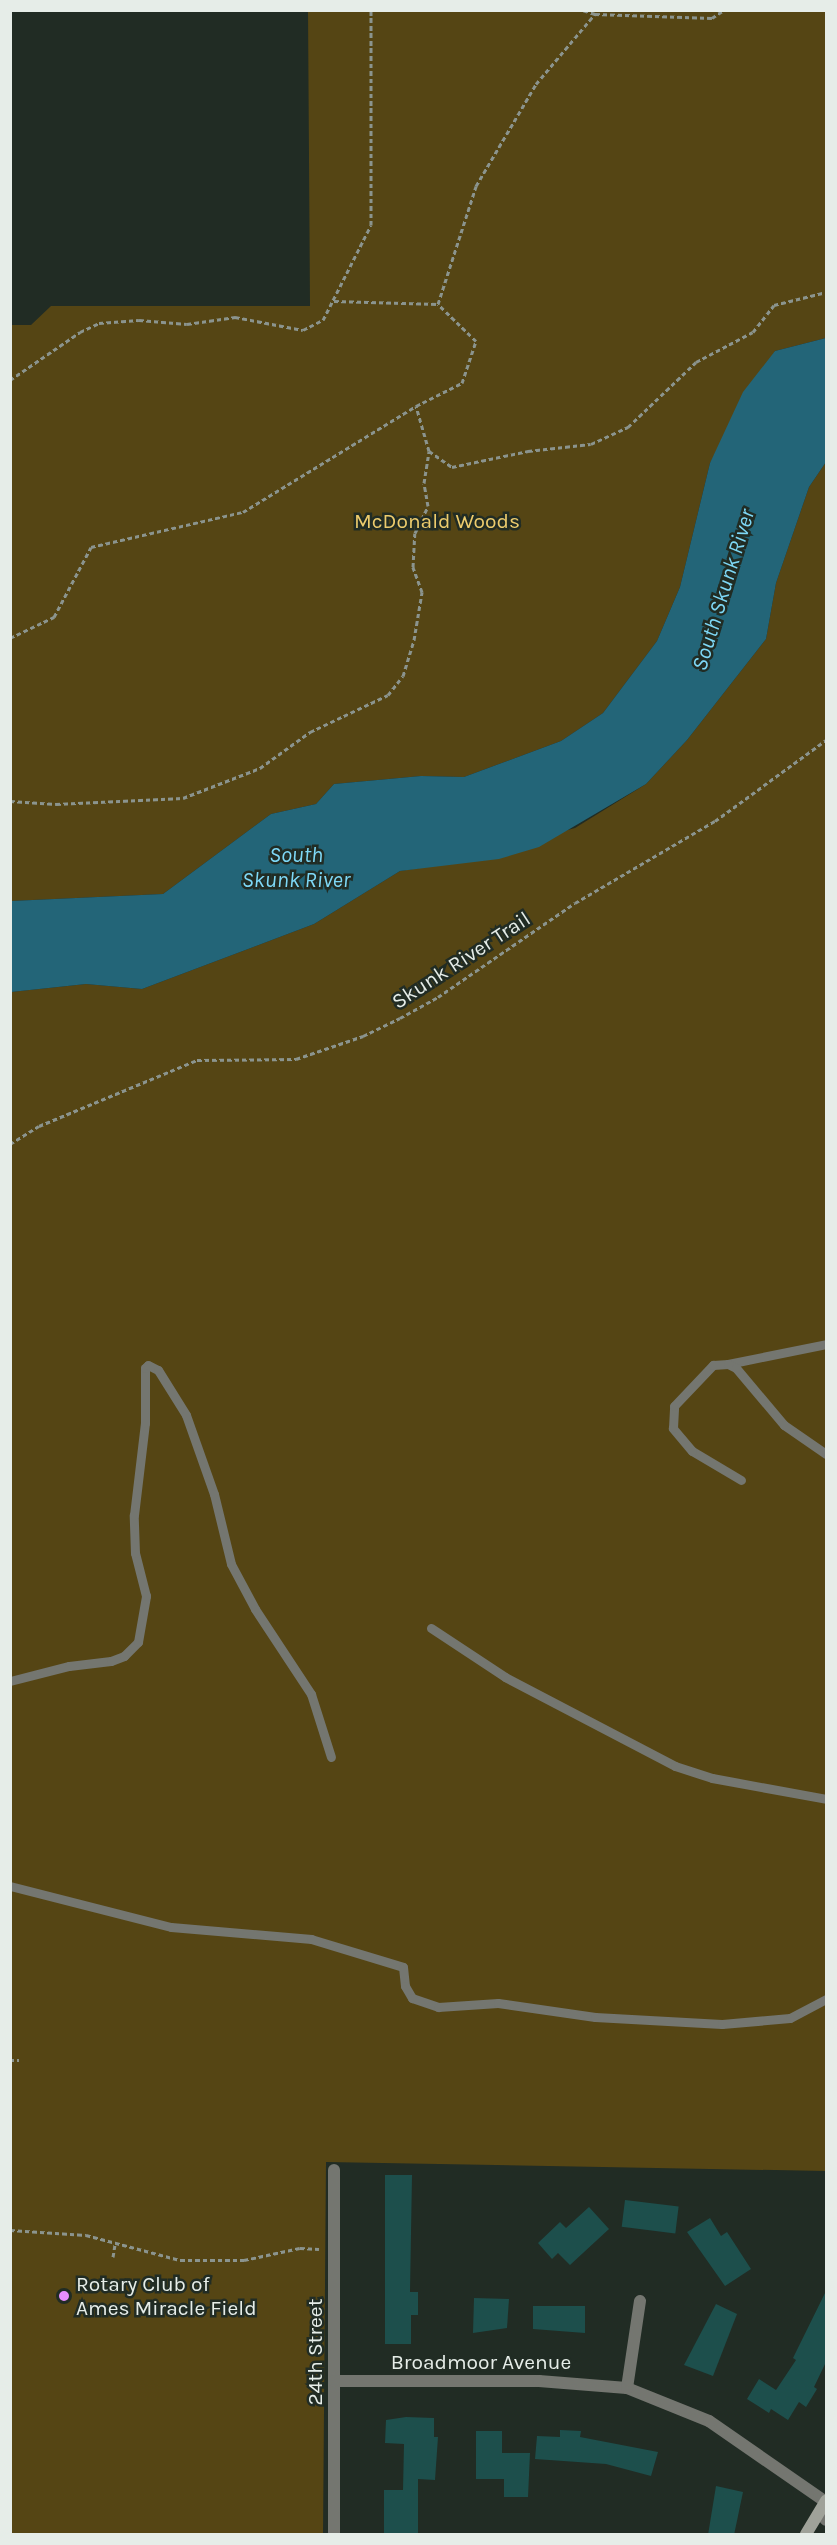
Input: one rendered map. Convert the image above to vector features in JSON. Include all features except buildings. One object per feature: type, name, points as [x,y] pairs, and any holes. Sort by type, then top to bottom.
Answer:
[{"type":"main road","points":[[806,2535],[825,2509]]},
{"type":"street","name":"24th Street","points":[[334,2170],[334,2535]]},
{"type":"street","points":[[627,2388],[640,2301]]},
{"type":"street","name":"Broadmoor Avenue","points":[[334,2381],[539,2381],[627,2388],[709,2421],[825,2509]]},
{"type":"lane","points":[[741,1480],[692,1451],[673,1428],[674,1406],[713,1365],[797,1352],[826,1344]]},
{"type":"lane","points":[[728,1364],[736,1368],[784,1425],[826,1454]]},
{"type":"lane","points":[[10,1681],[69,1666],[111,1661],[124,1656],[138,1642],[146,1596],[135,1553],[134,1515],[145,1423],[145,1368],[148,1365],[158,1370],[186,1415],[214,1494],[231,1564],[255,1609],[310,1694],[331,1757]]},
{"type":"lane","points":[[431,1628],[505,1677],[675,1766],[712,1778],[826,1799]]},
{"type":"lane","points":[[10,1886],[171,1927],[311,1939],[404,1967],[405,1986],[412,1998],[438,2007],[498,2003],[595,2017],[722,2025],[790,2018],[826,1999]]},
{"type":"path","points":[[10,380],[80,332],[99,323],[139,320],[187,324],[235,317],[303,330],[323,320],[371,225],[371,10]]},
{"type":"path","points":[[583,10],[595,14],[712,18],[724,10]]},
{"type":"path","points":[[438,304],[476,186],[536,84],[595,14]]},
{"type":"path","points":[[429,451],[452,467],[528,451],[591,444],[628,427],[696,362],[753,332],[774,304],[826,292]]},
{"type":"path","points":[[10,638],[54,617],[91,547],[243,512],[416,405],[462,383],[476,341],[438,304],[333,301]]},
{"type":"path","points":[[10,801],[56,804],[183,798],[260,768],[310,732],[388,695],[403,676],[414,640],[422,592],[413,567],[415,533],[428,506],[424,483],[429,451],[416,405]]},
{"type":"path","name":"Skunk River Trail","points":[[10,1144],[39,1126],[197,1060],[296,1059],[363,1036],[400,1018],[438,997],[575,903],[715,821],[826,740]]},
{"type":"path","points":[[10,2060],[19,2060]]},
{"type":"path","points":[[10,2230],[61,2231],[180,2260],[218,2261],[268,2258],[300,2248],[320,2248],[320,2260]]},
{"type":"path","points":[[113,2257],[115,2243]]},
{"type":"green space","name":"McDonald Woods","points":[[308,11],[826,11],[826,338],[775,351],[710,463],[680,587],[657,641],[603,713],[561,741],[464,777],[421,776],[334,784],[316,804],[271,814],[163,894],[11,901],[10,325],[31,325],[51,306],[310,306]]},
{"type":"green space","points":[[826,462],[826,2171],[326,2162],[323,2534],[11,2534],[11,992],[86,984],[142,989],[314,924],[400,871],[445,864],[575,828],[646,784],[687,740],[766,639],[776,583],[809,487]]},
{"type":"water","name":"South Skunk River","points":[[826,338],[826,462],[809,487],[776,583],[766,639],[687,740],[646,784],[539,847],[499,859],[400,871],[314,924],[142,989],[86,984],[11,992],[11,901],[163,894],[271,814],[316,804],[334,784],[421,776],[464,777],[561,741],[603,713],[657,641],[680,587],[710,463],[743,392],[775,351]]},
{"type":"place","name":"Rotary Club of Ames Miracle Field","points":[[64,2296]]}]
